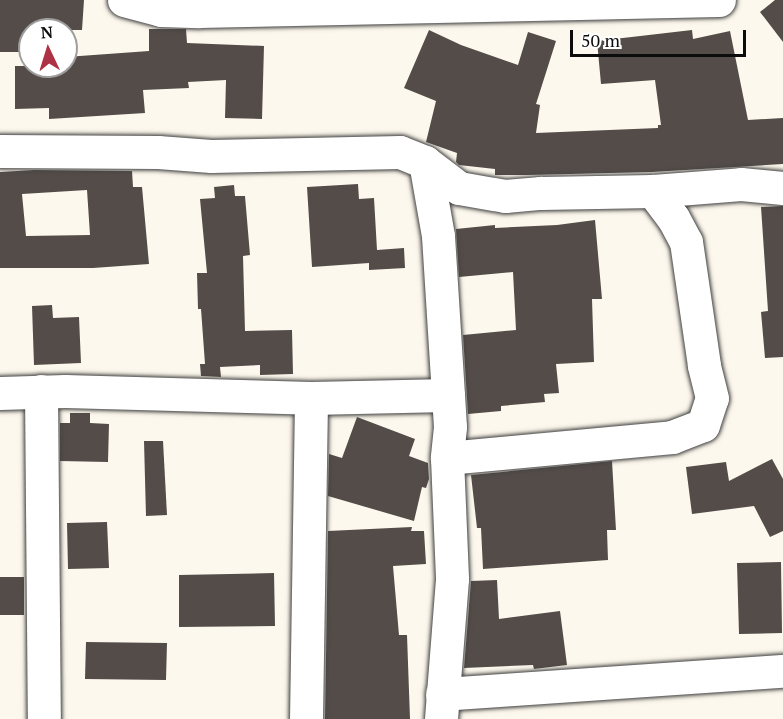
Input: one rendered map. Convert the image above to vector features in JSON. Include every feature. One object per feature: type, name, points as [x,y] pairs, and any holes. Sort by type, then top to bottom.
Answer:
[{"type":"street","points":[[124,0],[161,10],[199,11],[719,0]]},
{"type":"street","points":[[0,152],[158,152],[211,156],[400,152],[425,162],[459,188],[505,196],[653,191],[741,184],[783,189]]},
{"type":"street","points":[[425,162],[438,236],[450,427],[447,458],[452,579],[442,707],[783,671]]},
{"type":"street","points":[[447,458],[672,437],[703,425],[712,398],[704,365],[686,242],[673,218],[653,191]]},
{"type":"street","points":[[41,392],[44,719]]},
{"type":"street","points":[[0,393],[311,398],[448,395]]},
{"type":"street","points":[[306,719],[311,398]]},
{"type":"building","points":[[0,0],[84,0],[82,30],[78,30],[78,18],[18,18],[18,52],[0,52]]},
{"type":"building","points":[[775,0],[783,0],[783,42],[760,12]]},
{"type":"building","points":[[149,29],[186,29],[187,43],[264,46],[262,119],[225,118],[226,80],[188,82],[189,88],[143,90],[145,113],[49,119],[49,108],[15,109],[15,66],[18,66],[18,78],[78,78],[78,56],[149,51]]},
{"type":"building","points":[[429,30],[461,45],[518,65],[528,32],[556,41],[536,104],[540,105],[536,133],[658,128],[658,125],[661,125],[655,80],[601,84],[597,41],[692,30],[693,39],[730,31],[748,120],[783,118],[783,164],[652,172],[528,175],[495,175],[495,169],[459,165],[456,162],[457,153],[426,142],[436,101],[404,88]]},
{"type":"building","points":[[132,171],[133,187],[142,187],[149,264],[93,268],[0,268],[0,172]],"holes":[[[87,190],[90,235],[26,236],[22,194]]]},
{"type":"building","points":[[358,184],[359,199],[374,198],[377,250],[404,248],[405,268],[369,270],[369,263],[312,267],[307,187]]},
{"type":"building","points":[[234,185],[235,196],[245,196],[250,255],[243,256],[245,331],[292,330],[293,374],[260,375],[260,365],[220,367],[221,377],[201,376],[200,364],[205,364],[201,309],[198,309],[197,273],[207,273],[200,199],[215,198],[214,187]]},
{"type":"building","points":[[783,206],[783,357],[765,358],[761,312],[768,311],[761,207]]},
{"type":"building","points":[[595,220],[602,299],[592,299],[594,362],[556,364],[559,393],[544,394],[545,402],[501,406],[501,411],[468,414],[463,335],[516,330],[513,272],[459,277],[456,229],[495,225],[495,228],[557,225]]},
{"type":"building","points":[[52,305],[53,318],[79,317],[81,363],[34,365],[32,306]]},
{"type":"building","points":[[70,413],[90,413],[90,423],[109,424],[108,462],[60,461],[60,423],[70,423]]},
{"type":"building","points":[[357,417],[415,439],[409,456],[428,463],[429,479],[426,488],[422,487],[414,521],[328,496],[329,454],[342,458]]},
{"type":"building","points":[[144,441],[163,441],[167,515],[146,516]]},
{"type":"building","points":[[772,459],[783,479],[783,531],[770,537],[754,506],[692,514],[686,467],[726,462],[729,481]]},
{"type":"building","points":[[612,461],[616,530],[607,530],[608,560],[483,569],[481,528],[477,528],[471,475]]},
{"type":"building","points":[[107,522],[109,568],[68,569],[67,523]]},
{"type":"building","points":[[412,527],[411,531],[424,531],[426,564],[393,566],[399,635],[407,635],[410,719],[325,719],[328,531]]},
{"type":"building","points":[[781,562],[782,633],[739,634],[737,563]]},
{"type":"building","points":[[274,573],[275,626],[179,627],[179,575]]},
{"type":"building","points":[[0,577],[24,577],[24,615],[0,615]]},
{"type":"building","points":[[497,580],[499,619],[560,611],[567,665],[534,669],[533,665],[464,668],[471,581]]},
{"type":"building","points":[[86,642],[167,643],[166,680],[85,679]]}]
